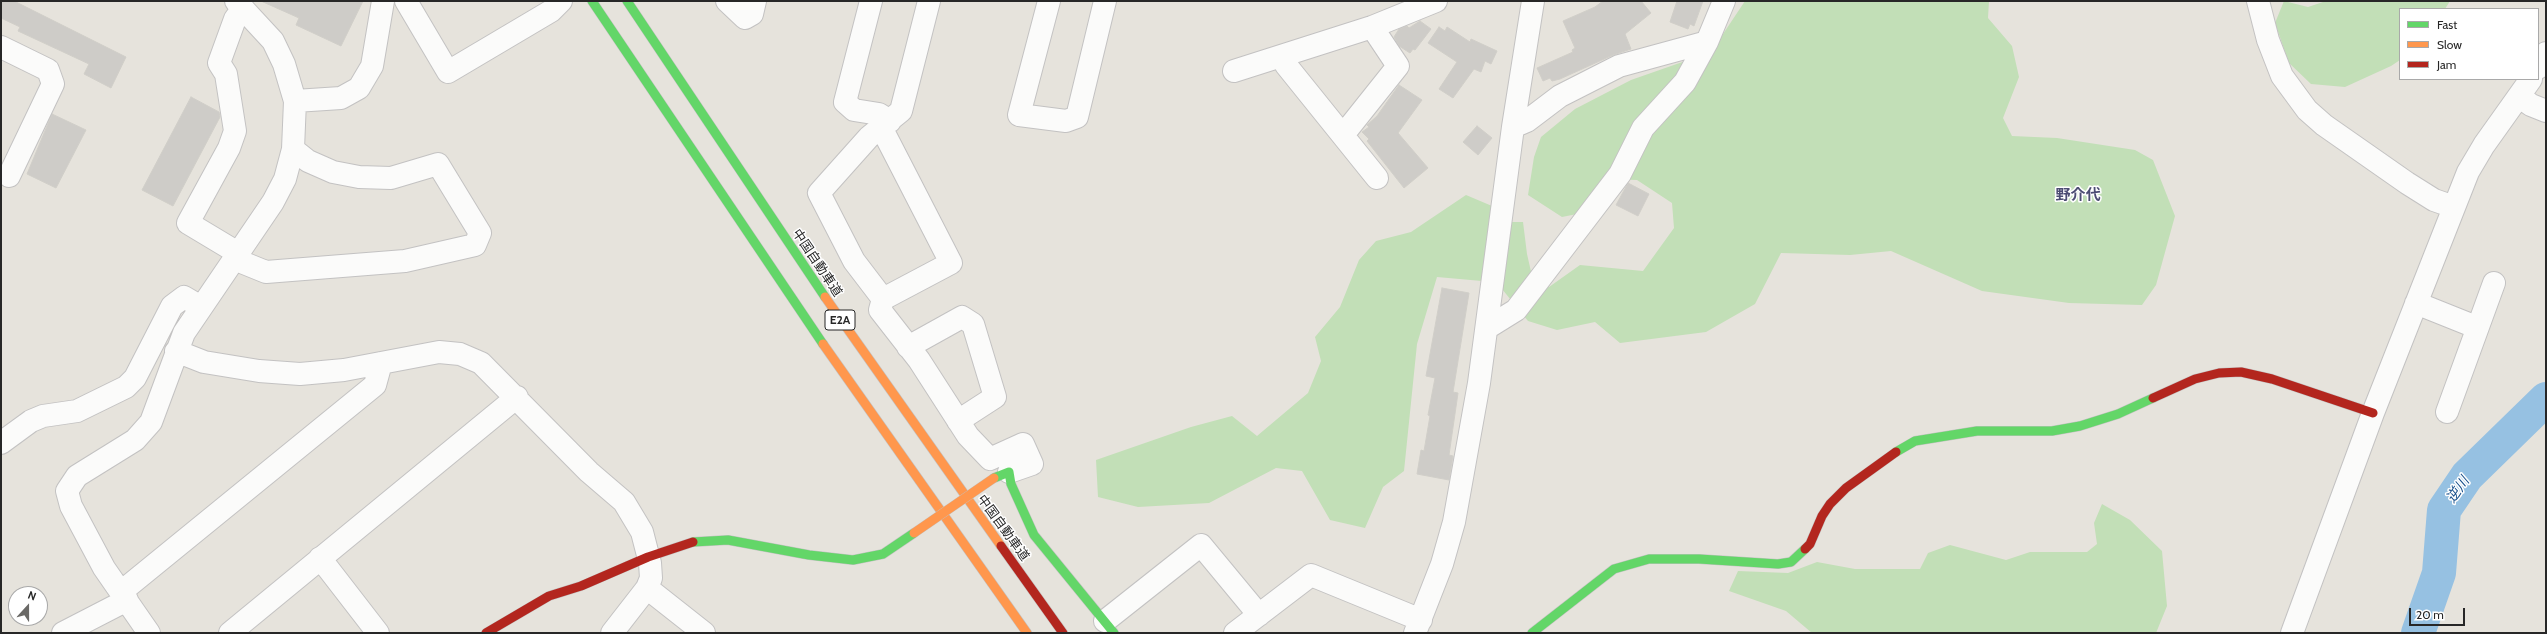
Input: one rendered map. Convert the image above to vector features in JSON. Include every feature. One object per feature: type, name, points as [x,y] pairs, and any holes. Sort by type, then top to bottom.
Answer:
[{"type":"main road","name":"E2A","points":[[592,1],[816,334],[1027,633]]},
{"type":"main road","name":"中国自動車道","points":[[627,1],[838,317],[1063,633]]},
{"type":"main road","points":[[1532,633],[1614,570],[1649,559],[1699,559],[1772,564],[1791,562],[1810,544],[1822,516],[1830,504],[1846,488],[1881,465],[1902,447],[1915,441],[1978,431],[2052,431],[2080,426],[2118,414],[2195,379],[2219,373],[2240,372],[2272,379],[2373,413]]},
{"type":"main road","points":[[486,633],[549,596],[581,586],[648,557],[692,542],[728,540],[809,555],[853,560],[883,554],[1001,475],[1011,484],[1034,535],[1109,627]]},
{"type":"street","points":[[295,101],[341,98],[359,88],[372,66],[383,1]]},
{"type":"street","points":[[406,1],[448,72],[551,11],[562,1]]},
{"type":"street","points":[[727,1],[745,18],[752,14],[755,1]]},
{"type":"street","points":[[871,1],[845,102],[854,110],[879,114],[886,124],[951,263],[883,299],[880,310],[908,347],[968,436],[990,459],[1023,444],[1032,464],[1001,475]]},
{"type":"street","points":[[883,299],[854,261],[819,193],[886,124],[901,111],[929,1]]},
{"type":"street","points":[[1049,1],[1019,116],[1066,121],[1077,117],[1105,1]]},
{"type":"street","points":[[1234,71],[1372,27],[1436,1]]},
{"type":"street","points":[[1235,633],[1311,575],[1418,627],[1442,564],[1454,522],[1487,328],[1514,127],[1533,1]]},
{"type":"street","points":[[1487,328],[1516,310],[1620,174],[1643,128],[1685,82],[1707,42],[1724,1]]},
{"type":"street","points":[[2258,1],[2268,40],[2282,76],[2307,110],[2324,125],[2407,183],[2434,200],[2454,207]]},
{"type":"street","points":[[149,633],[104,568],[71,506],[67,490],[77,476],[135,440],[151,422],[176,351],[184,333],[273,202],[285,179],[293,150],[295,101],[284,64],[273,41],[239,4]]},
{"type":"street","points":[[239,4],[219,63],[226,74],[235,131],[229,148],[188,223],[236,256],[266,272],[405,261],[475,245],[480,234],[438,164],[391,178],[359,177],[333,172],[308,161],[293,150]]},
{"type":"street","points":[[1344,135],[1398,66],[1372,27]]},
{"type":"street","points":[[1514,127],[1527,121],[1560,96],[1619,66],[1707,42]]},
{"type":"street","points":[[1,47],[48,70],[54,84],[9,176]]},
{"type":"street","points":[[2539,66],[2546,53]]},
{"type":"street","points":[[1282,56],[1286,66],[1378,178]]},
{"type":"street","points":[[2292,633],[2373,413],[2468,172],[2484,145],[2526,88],[2546,111]]},
{"type":"street","points":[[2446,412],[2476,327],[2494,283]]},
{"type":"street","points":[[1,443],[30,421],[43,416],[77,411],[126,387],[135,378],[172,306],[184,297],[201,307]]},
{"type":"street","points":[[2416,303],[2476,327]]},
{"type":"street","points":[[908,347],[962,317],[973,324],[995,397],[958,421]]},
{"type":"street","points":[[176,351],[204,362],[259,371],[300,374],[344,370],[439,352],[460,354],[481,363],[589,472],[624,502],[642,532],[651,578],[647,588],[612,633]]},
{"type":"street","points":[[64,633],[124,596],[375,385],[381,363]]},
{"type":"street","points":[[230,633],[516,397]]},
{"type":"street","points":[[1109,627],[1200,545],[1259,615]]},
{"type":"street","points":[[320,558],[378,633]]},
{"type":"street","points":[[647,588],[704,633]]},
{"type":"green space","points":[[1745,1],[1989,1],[1988,18],[2012,46],[2019,77],[2003,118],[2012,136],[2057,138],[2135,150],[2153,160],[2175,216],[2156,285],[2142,305],[2069,303],[1982,291],[1891,251],[1850,255],[1781,253],[1755,304],[1706,332],[1620,343],[1595,322],[1557,330],[1528,321],[1502,289],[1510,222],[1523,222],[1527,254],[1532,276],[1549,287],[1580,265],[1643,271],[1674,228],[1672,203],[1637,180],[1608,179],[1577,214],[1562,217],[1528,195],[1534,157],[1541,137],[1575,109],[1631,80],[1691,59],[1717,43]]},
{"type":"green space","points":[[2284,1],[2308,7],[2326,1],[2450,1],[2446,8],[2399,8],[2399,61],[2391,66],[2345,87],[2311,84],[2289,63],[2275,23]]},
{"type":"green space","points":[[1466,195],[1492,206],[1482,281],[1437,277],[1417,344],[1404,471],[1383,487],[1365,528],[1330,520],[1302,471],[1276,468],[1209,503],[1138,507],[1098,497],[1096,460],[1191,427],[1232,416],[1257,436],[1308,393],[1321,361],[1315,337],[1340,307],[1359,260],[1376,241],[1411,232]]},
{"type":"green space","points":[[2102,504],[2130,520],[2162,551],[2167,606],[2156,633],[1812,633],[1786,611],[1729,591],[1738,571],[1788,573],[1817,562],[1855,569],[1920,569],[1928,553],[1950,545],[2006,560],[2030,552],[2087,552],[2097,544],[2094,523]]},
{"type":"building","points":[[1,1],[14,1],[126,57],[111,88],[84,74],[89,64],[18,31],[20,27],[1,18]]},
{"type":"building","points":[[261,1],[363,1],[341,46],[296,25],[299,18]]},
{"type":"building","points":[[1603,1],[1641,1],[1651,13],[1625,34],[1631,49],[1613,55],[1560,79],[1552,81],[1550,78],[1543,81],[1537,68],[1573,52],[1572,50],[1575,48],[1563,21],[1595,7]]},
{"type":"building","points":[[1677,1],[1703,1],[1694,26],[1690,24],[1688,29],[1670,22]]},
{"type":"building","points":[[1420,21],[1431,29],[1415,50],[1413,49],[1410,53],[1399,46],[1394,37],[1399,29],[1407,26],[1409,28]]},
{"type":"building","points":[[1439,27],[1445,31],[1447,27],[1470,42],[1471,39],[1497,51],[1491,64],[1485,61],[1481,72],[1474,69],[1453,98],[1439,89],[1457,62],[1428,43]]},
{"type":"building","points":[[1399,85],[1422,100],[1398,133],[1428,168],[1404,188],[1367,141],[1369,139],[1362,132],[1369,127],[1367,125],[1377,116]]},
{"type":"building","points":[[191,97],[219,112],[220,117],[173,206],[142,190]]},
{"type":"building","points":[[52,114],[86,130],[56,188],[27,174]]},
{"type":"building","points":[[1477,126],[1492,138],[1478,155],[1463,142]]},
{"type":"building","points":[[1628,183],[1649,194],[1638,216],[1616,205]]},
{"type":"building","points":[[1442,288],[1469,293],[1453,392],[1458,393],[1449,455],[1453,456],[1449,480],[1417,474],[1421,450],[1424,451],[1430,416],[1428,415],[1435,378],[1426,376]]},
{"type":"waterway","name":"逆川","points":[[2418,633],[2439,573],[2444,510],[2467,476],[2546,399]]},
{"type":"traffic: fast","points":[[592,1],[823,344]]},
{"type":"traffic: fast","points":[[627,1],[825,297]]},
{"type":"traffic: fast","points":[[1896,452],[1915,441],[1977,431],[2052,431],[2080,426],[2118,414],[2153,398]]},
{"type":"traffic: fast","points":[[994,478],[1009,472],[1011,484],[1034,535],[1114,633]]},
{"type":"traffic: fast","points":[[693,542],[728,540],[809,555],[853,560],[883,554],[914,533]]},
{"type":"traffic: fast","points":[[1532,633],[1614,569],[1649,559],[1699,559],[1778,564],[1791,562],[1805,549]]},
{"type":"traffic: slow","points":[[825,297],[1001,546]]},
{"type":"traffic: slow","points":[[823,344],[1027,633]]},
{"type":"traffic: slow","points":[[914,533],[994,478]]},
{"type":"traffic: jam","points":[[2153,398],[2195,379],[2219,373],[2241,372],[2272,379],[2373,413]]},
{"type":"traffic: jam","points":[[1805,549],[1810,544],[1822,516],[1830,504],[1846,488],[1896,452]]},
{"type":"traffic: jam","points":[[486,633],[549,596],[581,586],[648,557],[693,542]]},
{"type":"traffic: jam","points":[[1001,546],[1063,633]]},
{"type":"district","name":"野介代","points":[[2078,196]]}]
